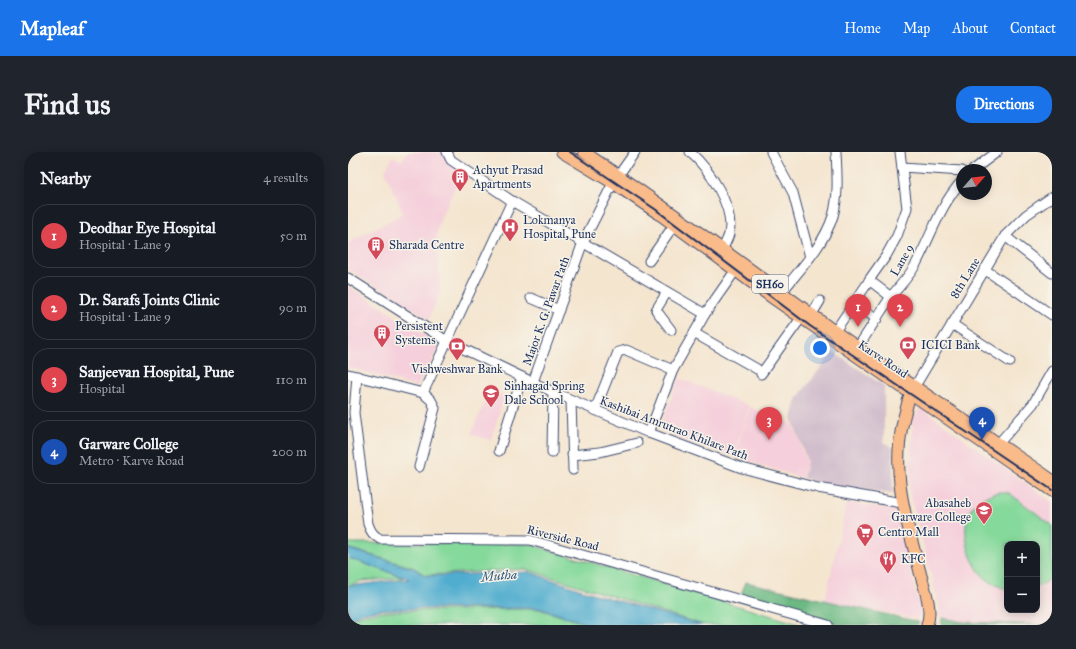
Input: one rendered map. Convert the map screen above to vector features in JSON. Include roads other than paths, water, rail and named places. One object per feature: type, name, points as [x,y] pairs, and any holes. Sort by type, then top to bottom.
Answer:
[{"type":"main road","name":"Karve Road","points":[[584,152],[674,225],[801,318],[999,443],[1052,480]]},
{"type":"main road","name":"Karve Road","points":[[566,153],[667,208],[722,251],[858,347],[1052,491]]},
{"type":"main road","points":[[913,389],[903,422],[898,462],[902,503],[929,606],[928,623]]},
{"type":"street","points":[[447,152],[452,160],[512,201],[704,314]]},
{"type":"street","name":"Major K. G. Pawar Path","points":[[533,382],[583,242],[616,179],[635,152]]},
{"type":"street","points":[[690,152],[708,172],[723,197],[729,218],[729,234],[722,251]]},
{"type":"street","points":[[771,152],[793,193],[810,257]]},
{"type":"street","points":[[782,292],[816,249],[833,216],[837,191],[836,152]]},
{"type":"street","points":[[835,331],[869,281],[869,278],[886,256],[897,236],[907,208],[900,152]]},
{"type":"street","points":[[981,164],[997,152]]},
{"type":"street","points":[[902,167],[956,171]]},
{"type":"street","name":"Lane 9","points":[[858,347],[890,297],[904,282],[916,265],[935,222],[956,188]]},
{"type":"street","name":"8th Lane","points":[[913,389],[1005,236],[1026,215],[1052,197]]},
{"type":"street","points":[[423,393],[512,201]]},
{"type":"street","points":[[649,261],[674,225]]},
{"type":"street","points":[[1005,236],[1052,273]]},
{"type":"street","points":[[984,269],[1052,315]]},
{"type":"street","points":[[649,433],[673,370],[704,314],[735,271]]},
{"type":"street","name":"Kashibai Amrutrao Khilare Path","points":[[348,278],[447,341],[553,392],[649,433],[742,468],[818,488],[902,503]]},
{"type":"street","points":[[869,281],[890,297]]},
{"type":"street","points":[[667,292],[656,310],[670,330]]},
{"type":"street","points":[[531,298],[558,310]]},
{"type":"street","points":[[812,314],[820,301]]},
{"type":"street","points":[[854,303],[877,319]]},
{"type":"street","points":[[694,333],[759,371],[801,318]]},
{"type":"street","points":[[952,324],[1010,362]]},
{"type":"street","points":[[594,410],[618,352],[626,350],[673,370]]},
{"type":"street","points":[[999,443],[1032,404],[1052,371]]},
{"type":"street","points":[[353,375],[423,393],[431,400],[435,408],[419,467]]},
{"type":"street","name":"Riverside Road","points":[[353,375],[351,414],[368,524],[374,535],[380,538],[530,540],[828,625]]},
{"type":"street","points":[[499,451],[522,377]]},
{"type":"street","points":[[552,453],[553,392]]},
{"type":"street","points":[[571,400],[573,470]]},
{"type":"street","points":[[572,455],[600,452],[637,443]]},
{"type":"water","name":"Mutha","points":[[348,549],[415,569],[425,576],[529,572],[585,591],[702,625],[591,625],[539,608],[384,609],[361,613],[348,620],[348,586],[409,579],[348,558]]},
{"type":"railway","points":[[570,152],[655,209],[810,326],[1052,490]]},
{"type":"place","name":"Achyut Prasad Apartments","points":[[460,192]]},
{"type":"place","name":"Lokmanya Hospital, Pune","points":[[510,242]]},
{"type":"place","name":"Sharada Centre","points":[[376,260]]},
{"type":"place","name":"Deodhar Eye Hospital","points":[[858,327]]},
{"type":"place","name":"Dr. Sarafs Joints Clinic","points":[[900,327]]},
{"type":"place","name":"Persistent Systems","points":[[382,348]]},
{"type":"place","name":"ICICI Bank","points":[[908,360]]},
{"type":"place","name":"Vishweshwar Bank","points":[[457,361]]},
{"type":"place","name":"Sinhagad Spring Dale School","points":[[491,408]]},
{"type":"place","name":"Sanjeevan Hospital, Pune","points":[[769,440]]},
{"type":"place","name":"Garware College","points":[[982,440]]},
{"type":"place","name":"Abasaheb Garware College","points":[[984,525]]},
{"type":"place","name":"Centro Mall","points":[[865,547]]},
{"type":"place","name":"KFC","points":[[888,574]]}]
